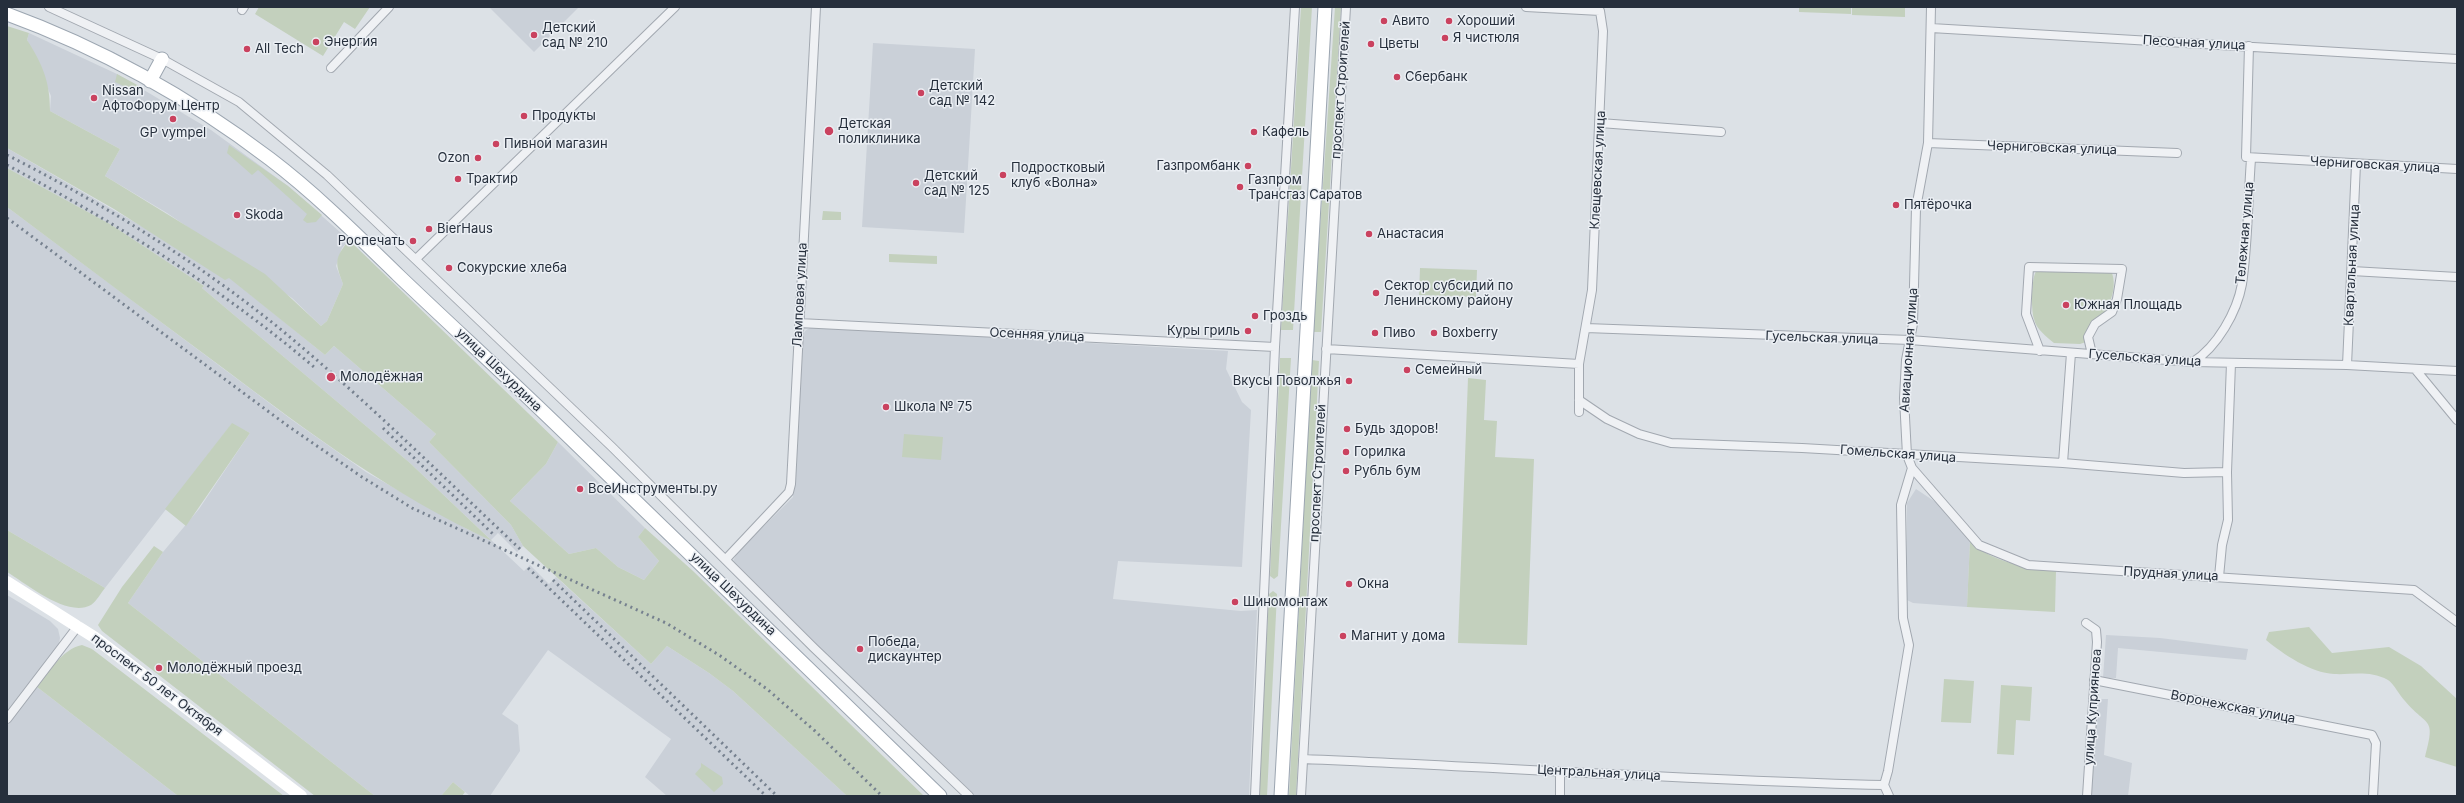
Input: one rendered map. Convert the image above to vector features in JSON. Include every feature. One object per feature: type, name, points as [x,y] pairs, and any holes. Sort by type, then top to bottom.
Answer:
[{"type":"main road","name":"проспект Строителей","points":[[1281,796],[1324,7]]},
{"type":"main road","name":"улица Шехурдина","points":[[7,14],[34,23],[95,51],[150,81],[217,122],[271,160],[337,215],[618,483],[940,796]]},
{"type":"main road","points":[[150,81],[162,59]]},
{"type":"main road","name":"проспект 50 лет Октября","points":[[7,582],[78,626],[301,796]]},
{"type":"street","points":[[49,7],[162,59],[239,102],[327,175],[416,259],[726,559],[814,648],[969,796]]},
{"type":"street","points":[[331,68],[389,7]]},
{"type":"street","points":[[416,259],[675,7]]},
{"type":"street","name":"Ламповая улица","points":[[726,559],[789,492],[792,484],[816,7]]},
{"type":"street","points":[[1255,796],[1274,347],[1295,7]]},
{"type":"street","name":"проспект Строителей","points":[[1301,796],[1346,7]]},
{"type":"street","name":"Клещевская улица","points":[[1526,7],[1600,11],[1603,31],[1600,123],[1592,290],[1586,328]]},
{"type":"street","name":"Авиационная улица","points":[[1912,468],[1907,455],[1904,398],[1906,360],[1913,324],[1916,208],[1928,143],[1931,7]]},
{"type":"street","name":"Песочная улица","points":[[1931,28],[2457,59]]},
{"type":"street","name":"Тележная улица","points":[[2193,362],[2208,350],[2218,337],[2232,311],[2242,284],[2248,158],[2249,46]]},
{"type":"street","points":[[1600,123],[1721,132]]},
{"type":"street","name":"Черниговская улица","points":[[1928,143],[2177,153]]},
{"type":"street","name":"Черниговская улица","points":[[2248,158],[2457,169]]},
{"type":"street","name":"Квартальная улица","points":[[2347,365],[2356,164]]},
{"type":"street","points":[[2040,351],[2026,314],[2029,267],[2122,269],[2117,299],[2112,312],[2095,324],[2088,337],[2092,354]]},
{"type":"street","points":[[2352,271],[2457,277]]},
{"type":"street","name":"Осенняя улица","points":[[799,323],[1274,347]]},
{"type":"street","points":[[1579,412],[1579,364],[1586,328]]},
{"type":"street","name":"Гусельская улица","points":[[1586,328],[1910,340],[2193,362],[2347,365],[2457,371]]},
{"type":"street","points":[[1326,349],[1579,364]]},
{"type":"street","points":[[2063,463],[2070,353]]},
{"type":"street","points":[[2219,577],[2222,545],[2228,520],[2227,472],[2230,363]]},
{"type":"street","points":[[2415,369],[2457,420]]},
{"type":"street","name":"Гомельская улица","points":[[1580,400],[1606,419],[1640,434],[1671,442],[2063,463],[2184,473],[2227,472]]},
{"type":"street","points":[[1890,796],[1884,785],[1888,771],[1909,645],[1903,618],[1901,505],[1912,468]]},
{"type":"street","name":"Прудная улица","points":[[1912,468],[1979,545],[2028,565],[2414,590],[2457,622]]},
{"type":"street","name":"улица Куприянова","points":[[2086,623],[2096,630],[2087,796]]},
{"type":"street","points":[[7,719],[78,626]]},
{"type":"street","name":"Воронежская улица","points":[[2094,680],[2372,735],[2376,743],[2373,796]]},
{"type":"street","name":"Центральная улица","points":[[1303,759],[1560,771],[1730,781],[1884,785]]},
{"type":"street","points":[[1560,771],[1560,796]]},
{"type":"shaded area","name":"Детский сад № 210","points":[[489,7],[579,7],[534,52]]},
{"type":"shaded area","points":[[29,33],[117,74],[211,130],[288,186],[349,240],[342,248],[336,266],[343,284],[327,321],[321,326],[292,298],[167,213],[105,176],[120,149],[50,111],[51,96],[27,40]]},
{"type":"shaded area","points":[[873,43],[975,49],[964,233],[862,227]]},
{"type":"shaded area","points":[[7,148],[229,277],[325,355],[334,346],[436,434],[429,442],[511,525],[523,546],[517,552],[498,533],[491,540],[524,571],[530,565],[549,584],[556,577],[651,664],[667,646],[709,673],[733,691],[847,796],[667,796],[645,777],[671,739],[548,650],[502,714],[518,725],[520,751],[490,796],[470,796],[453,782],[441,796],[375,796],[128,603],[163,552],[199,509],[250,433],[232,424],[105,588],[7,530],[7,207],[292,420],[366,472],[469,530],[490,539],[410,463],[202,288],[204,286],[110,224],[7,168]]},
{"type":"shaded area","points":[[811,327],[1228,351],[1226,369],[1242,402],[1251,410],[1242,567],[1118,561],[1113,599],[1241,611],[1257,610],[1249,796],[975,796],[736,569],[733,561],[738,552],[793,497],[802,337],[805,331]]},
{"type":"shaded area","points":[[558,442],[645,528],[638,537],[659,561],[644,580],[618,567],[596,548],[569,554],[510,501],[546,464]]},
{"type":"shaded area","points":[[1916,489],[1937,503],[1970,541],[1967,607],[1913,603],[1907,600],[1907,503]]},
{"type":"shaded area","points":[[7,595],[50,621],[58,629],[60,638],[58,648],[7,713]]},
{"type":"shaded area","points":[[2106,635],[2160,638],[2248,649],[2246,660],[2118,648],[2116,678],[2103,678]]},
{"type":"shaded area","points":[[37,687],[178,796],[7,796],[7,726]]},
{"type":"shaded area","points":[[2098,699],[2108,699],[2104,755],[2132,763],[2128,796],[2090,796]]},
{"type":"green space","name":"Энергия","points":[[259,7],[370,7],[355,29],[344,22],[323,56],[255,14]]},
{"type":"green space","points":[[1301,7],[1312,7],[1293,330],[1281,330]]},
{"type":"green space","points":[[1335,7],[1341,7],[1321,332],[1313,332]]},
{"type":"green space","points":[[1799,7],[1851,7],[1851,14],[1799,12]]},
{"type":"green space","points":[[1852,7],[1905,7],[1905,17],[1852,15]]},
{"type":"green space","points":[[7,26],[29,33],[27,40],[41,66],[47,82],[50,111],[120,149],[105,176],[265,274],[321,326],[327,321],[343,284],[338,271],[337,261],[338,256],[349,240],[558,442],[546,464],[510,501],[569,554],[596,548],[618,567],[644,580],[659,561],[638,537],[645,528],[693,571],[924,796],[847,796],[733,691],[709,673],[667,646],[651,664],[523,546],[511,525],[429,442],[436,434],[334,346],[325,355],[229,278],[225,280],[114,209],[7,148]]},
{"type":"green space","points":[[117,74],[141,87],[138,93],[115,82]]},
{"type":"green space","points":[[229,145],[288,186],[322,215],[316,222],[307,223],[303,220],[307,214],[258,170],[252,175],[227,153]]},
{"type":"green space","points":[[7,168],[110,224],[204,286],[202,288],[410,463],[492,541],[421,504],[353,462],[255,392],[7,207]]},
{"type":"green space","points":[[823,211],[841,212],[841,220],[822,220]]},
{"type":"green space","points":[[889,254],[937,256],[937,264],[889,262]]},
{"type":"green space","points":[[1420,268],[1477,270],[1476,297],[1419,295]]},
{"type":"green space","points":[[2037,270],[2112,273],[2114,282],[2111,299],[2103,317],[2089,341],[2080,344],[2054,343],[2039,329],[2035,323],[2033,315],[2032,301],[2034,279]]},
{"type":"green space","points":[[1280,358],[1291,358],[1278,576],[1274,579],[1270,576]]},
{"type":"green space","points":[[1312,360],[1319,361],[1296,796],[1289,796]]},
{"type":"green space","points":[[1468,378],[1486,380],[1484,420],[1497,421],[1495,457],[1534,459],[1527,645],[1458,643]]},
{"type":"green space","points":[[232,423],[250,433],[186,526],[165,509]]},
{"type":"green space","points":[[904,434],[943,437],[941,460],[902,457]]},
{"type":"green space","points":[[7,530],[105,588],[97,600],[91,605],[81,608],[71,607],[48,598],[7,572]]},
{"type":"green space","points":[[1970,541],[1988,554],[2010,563],[2056,571],[2055,612],[1967,607]]},
{"type":"green space","points":[[154,546],[163,552],[128,603],[375,796],[315,796],[102,631],[98,625],[122,587]]},
{"type":"green space","points":[[1273,591],[1277,594],[1267,796],[1259,796],[1269,594]]},
{"type":"green space","points":[[2309,627],[2332,653],[2389,647],[2421,666],[2457,699],[2457,767],[2425,757],[2430,728],[2388,680],[2367,674],[2325,673],[2289,657],[2266,640],[2269,632]]},
{"type":"green space","points":[[82,645],[92,649],[284,796],[178,796],[37,687],[62,656],[75,647]]},
{"type":"green space","points":[[1944,679],[1974,681],[1971,723],[1941,722]]},
{"type":"green space","points":[[2001,685],[2032,687],[2030,721],[2016,720],[2014,755],[1997,754]]},
{"type":"green space","points":[[701,763],[722,777],[723,784],[714,792],[695,774],[701,767]]},
{"type":"green space","points":[[453,782],[465,792],[462,796],[441,796]]},
{"type":"railway","points":[[7,155],[43,173],[148,234],[182,256],[247,303],[341,381],[520,549]]},
{"type":"railway","points":[[7,165],[127,233],[204,283],[242,310],[314,367]]},
{"type":"railway","points":[[7,218],[288,426],[362,477],[412,508],[666,623],[719,655],[767,689],[815,731],[882,796]]},
{"type":"railway","points":[[383,428],[495,536]]},
{"type":"railway","points":[[528,568],[766,796]]},
{"type":"railway","points":[[553,580],[777,796]]},
{"type":"place","name":"Авито","points":[[1384,21]]},
{"type":"place","name":"Хороший","points":[[1449,21]]},
{"type":"place","name":"Детский сад № 210","points":[[534,35]]},
{"type":"place","name":"Я чистюля","points":[[1445,38]]},
{"type":"place","name":"Энергия","points":[[316,42]]},
{"type":"place","name":"Цветы","points":[[1371,44]]},
{"type":"place","name":"All Tech","points":[[247,49]]},
{"type":"place","name":"Сбербанк","points":[[1397,77]]},
{"type":"place","name":"Детский сад № 142","points":[[921,93]]},
{"type":"place","name":"Nissan АфтоФорум Центр","points":[[94,98]]},
{"type":"place","name":"Продукты","points":[[524,116]]},
{"type":"place","name":"GP vympel","points":[[173,119]]},
{"type":"place","name":"Детская поликлиника","points":[[829,131]]},
{"type":"place","name":"Кафель","points":[[1254,132]]},
{"type":"place","name":"Пивной магазин","points":[[496,144]]},
{"type":"place","name":"Ozon","points":[[478,158]]},
{"type":"place","name":"Газпромбанк","points":[[1248,166]]},
{"type":"place","name":"Подростковый клуб «Волна»","points":[[1003,175]]},
{"type":"place","name":"Трактир","points":[[458,179]]},
{"type":"place","name":"Детский сад № 125","points":[[916,183]]},
{"type":"place","name":"Газпром Трансгаз Саратов","points":[[1240,187]]},
{"type":"place","name":"Пятёрочка","points":[[1896,205]]},
{"type":"place","name":"Skoda","points":[[237,215]]},
{"type":"place","name":"BierHaus","points":[[429,229]]},
{"type":"place","name":"Анастасия","points":[[1369,234]]},
{"type":"place","name":"Роспечать","points":[[413,241]]},
{"type":"place","name":"Сокурские хлеба","points":[[449,268]]},
{"type":"place","name":"Сектор субсидий по Ленинскому району","points":[[1376,293]]},
{"type":"place","name":"Южная Площадь","points":[[2066,305]]},
{"type":"place","name":"Гроздь","points":[[1255,316]]},
{"type":"place","name":"Куры гриль","points":[[1248,331]]},
{"type":"place","name":"Пиво","points":[[1375,333]]},
{"type":"place","name":"Boxberry","points":[[1434,333]]},
{"type":"place","name":"Семейный","points":[[1407,370]]},
{"type":"place","name":"Молодёжная","points":[[331,377]]},
{"type":"place","name":"Вкусы Поволжья","points":[[1349,381]]},
{"type":"place","name":"Школа № 75","points":[[886,407]]},
{"type":"place","name":"Будь здоров!","points":[[1347,429]]},
{"type":"place","name":"Горилка","points":[[1346,452]]},
{"type":"place","name":"Рубль бум","points":[[1346,471]]},
{"type":"place","name":"ВсеИнструменты.ру","points":[[580,489]]},
{"type":"place","name":"Окна","points":[[1349,584]]},
{"type":"place","name":"Шиномонтаж","points":[[1235,602]]},
{"type":"place","name":"Магнит у дома","points":[[1343,636]]},
{"type":"place","name":"Победа, дискаунтер","points":[[860,649]]},
{"type":"place","name":"Молодёжный проезд","points":[[159,668]]}]
